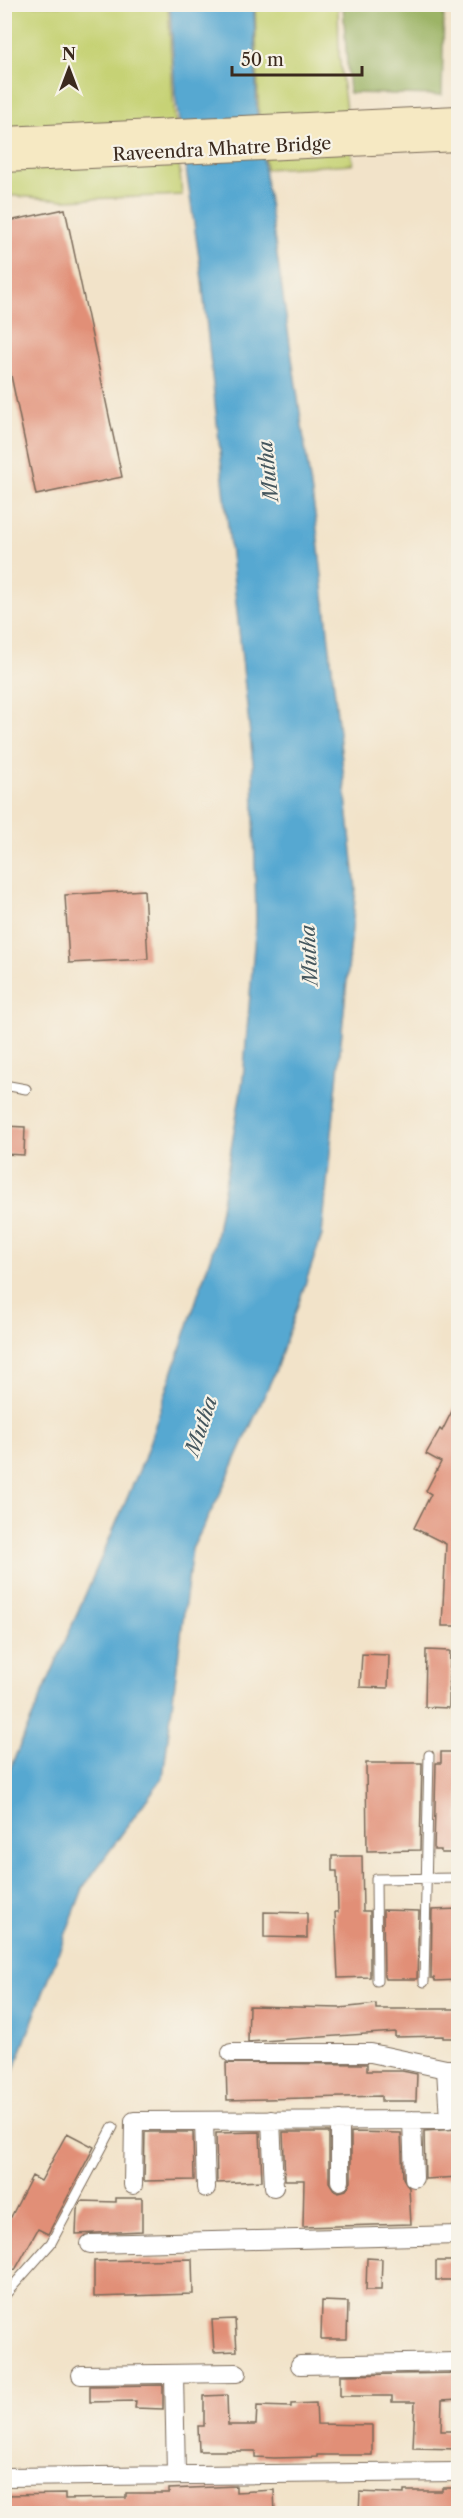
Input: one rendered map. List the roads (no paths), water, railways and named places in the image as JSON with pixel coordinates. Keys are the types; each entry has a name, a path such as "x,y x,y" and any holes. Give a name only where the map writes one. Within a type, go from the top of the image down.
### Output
{"main road":[{"name":"Raveendra Mhatre Bridge","path":"4,139 449,129"},
{"name":"Raveendra Mhatre Bridge","path":"4,160 449,129"}],"street":[{"path":"133,2185 134,2121 449,2120 452,2069 371,2053 231,2053"},
{"path":"271,2120 274,2187"},
{"path":"340,2120 340,2181"},
{"path":"412,2120 414,2178"},
{"path":"204,2121 206,2188"},
{"path":"90,2244 459,2235"},
{"path":"300,2365 459,2362"},
{"path":"81,2375 237,2373"},
{"path":"174,2374 176,2475"},
{"path":"4,2477 459,2472"}],"lane":[{"path":"4,1085 26,1089"},
{"path":"424,1982 429,1755"},
{"path":"377,1981 376,1879 459,1878"},
{"path":"4,2296 51,2243 113,2127"}],"water":[{"name":"Mutha","path":"170,5 254,5 257,120 316,521 356,889 322,1235 275,1372 220,1494 192,1549 163,1777 84,1886 5,2093 5,1780 144,1459 215,1243 243,1079 256,922 253,763 201,271 175,94"}]}
